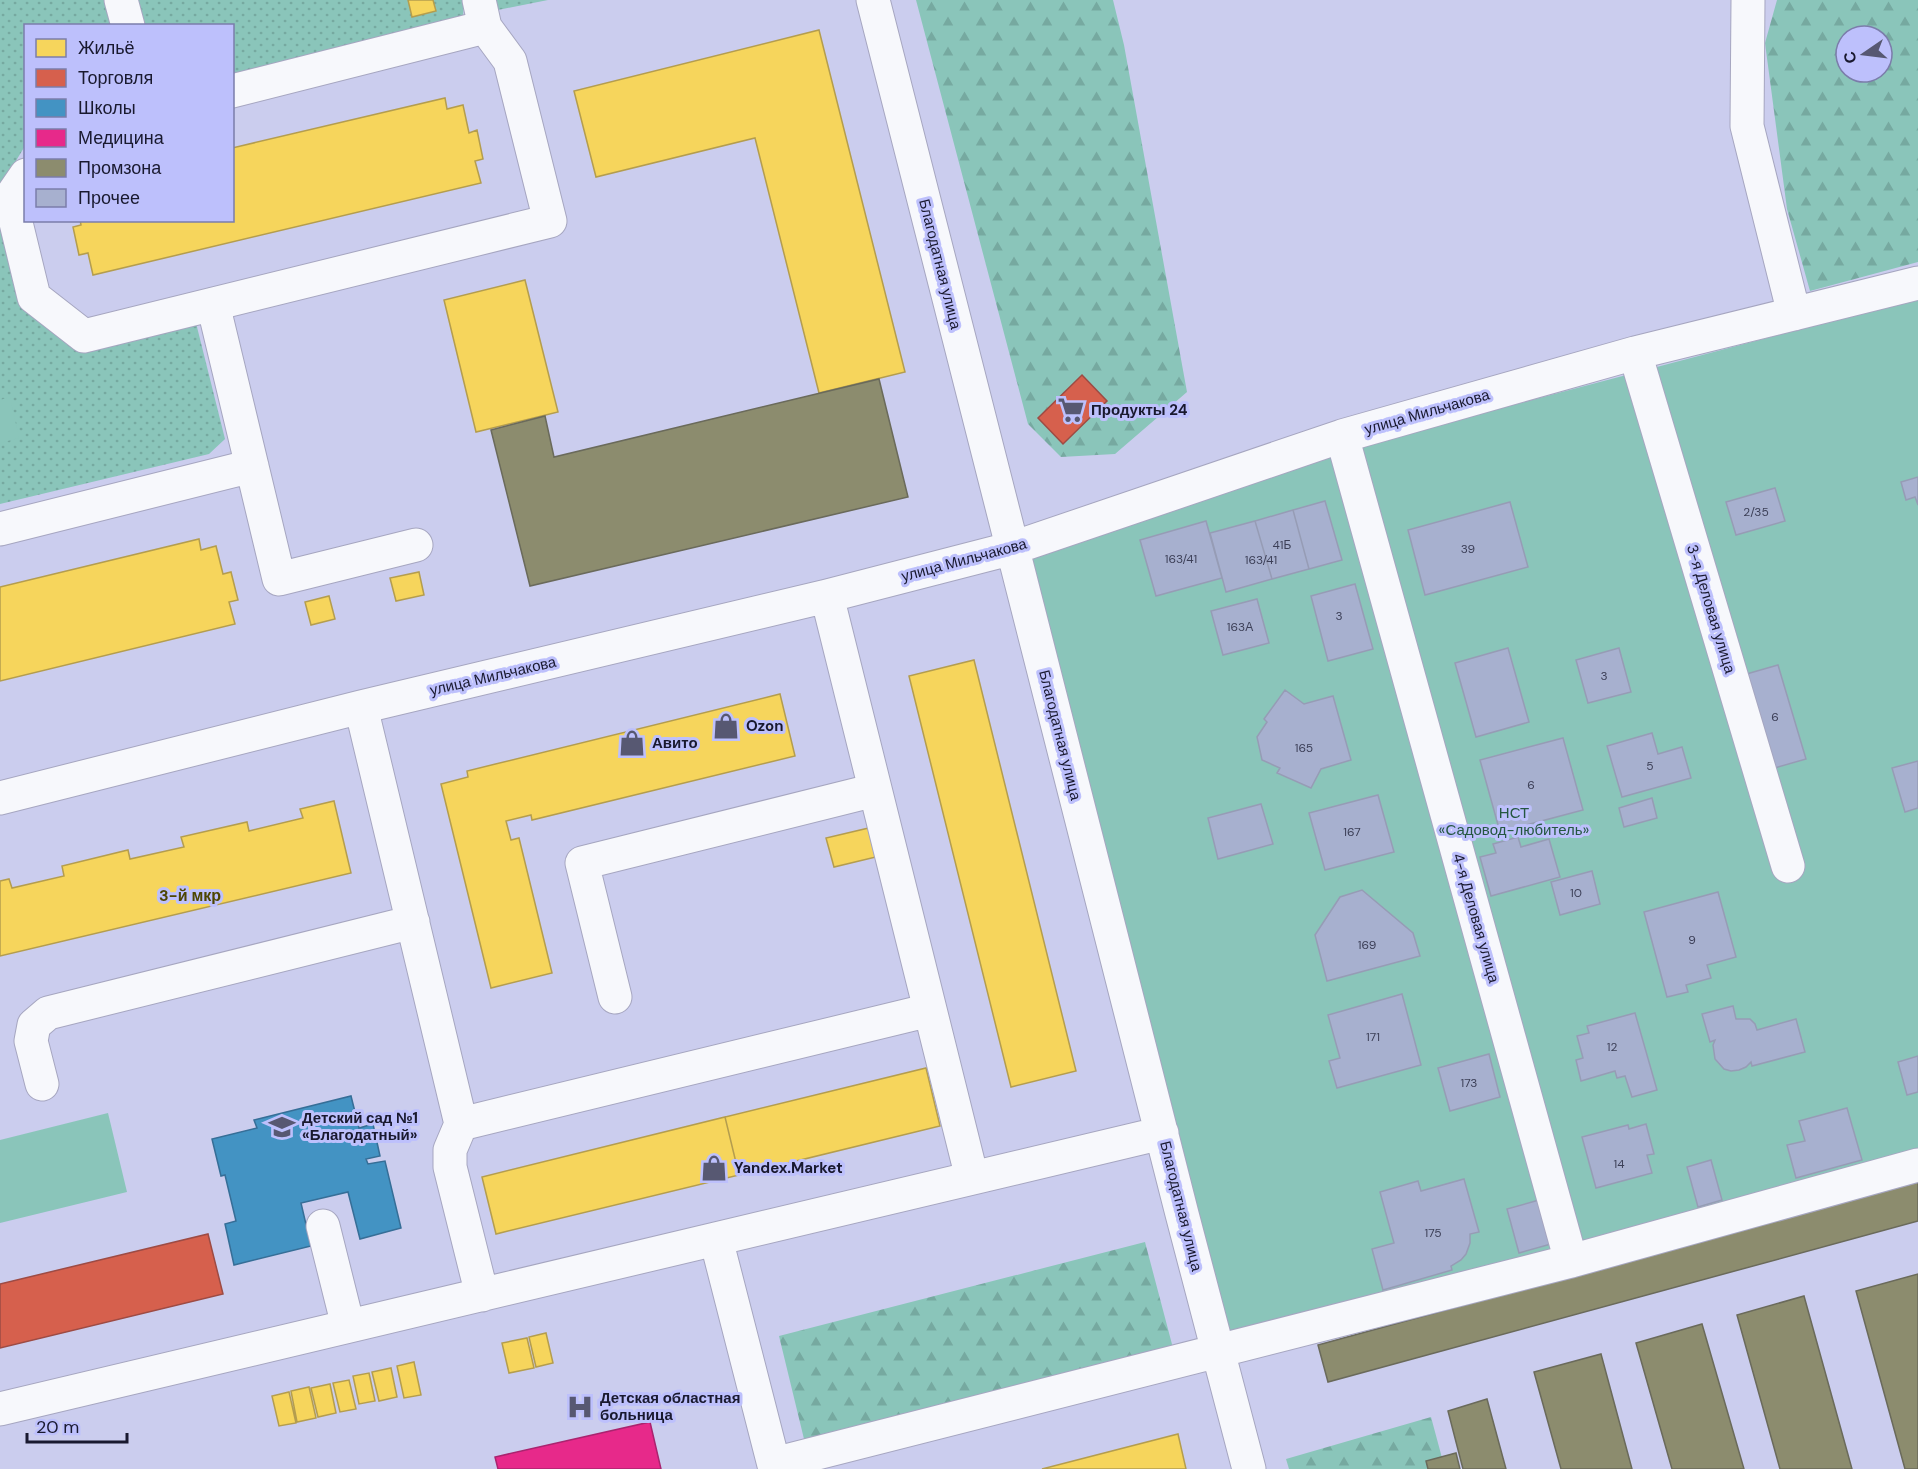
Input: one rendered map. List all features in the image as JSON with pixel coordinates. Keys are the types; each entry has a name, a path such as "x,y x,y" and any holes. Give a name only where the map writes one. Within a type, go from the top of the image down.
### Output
{"street":[{"path":"121,0 127,24"},
{"name":"Благодатная улица","path":"873,0 1249,1469"},
{"path":"1748,0 1747,126 1794,314"},
{"path":"24,178 10,198 34,297 84,336 550,221 510,61 482,14 234,90"},
{"name":"улица Мильчакова","path":"0,798 361,707 827,596 1013,549 1341,436 1635,353 1918,283"},
{"path":"213,304 279,579 416,545"},
{"name":"3-я Деловая улица","path":"1635,353 1788,866"},
{"name":"4-я Деловая улица","path":"1341,436 1571,1261"},
{"path":"0,529 252,466"},
{"path":"827,596 972,1178"},
{"path":"361,707 461,1124 450,1150 450,1167 482,1295"},
{"path":"615,997 582,863 875,790"},
{"path":"42,1084 31,1041 34,1025 48,1013 413,922"},
{"path":"461,1124 930,1010"},
{"path":"0,1409 1162,1133"},
{"path":"716,1239 775,1467 1571,1261 1918,1165"},
{"path":"323,1226 348,1326"}],"green space":[{"path":"0,0 114,0 120,24 24,24 24,148 0,187"},
{"path":"137,0 464,0 463,17 234,74 234,24 144,24"},
{"path":"490,0 548,0 493,11"},
{"path":"916,0 1113,0 1124,45 1187,392 1115,454 1061,457 1028,424"},
{"path":"1777,0 1918,0 1918,262 1810,291 1787,209 1765,43"},
{"path":"0,214 20,307 81,349 196,323 225,439 209,454 0,504"},
{"name":"НСТ «Садовод-любитель»","path":"1918,298 1918,1152 1230,1335 1032,559 1357,446"},
{"path":"10,397 19,438 0,443 0,400"},
{"path":"108,1113 127,1192 0,1223 0,1140"},
{"path":"1145,1242 1173,1348 804,1439 779,1336"},
{"path":"1431,1417 1445,1469 1289,1469 1286,1459"}],"building: Жильё":[{"path":"408,0 433,0 436,11 412,17"},
{"path":"819,30 905,372 819,393 755,138 596,177 574,91"},
{"path":"445,98 447,109 463,105 469,133 477,130 483,159 475,161 481,183 93,275 88,253 79,255 73,227 81,225 80,222 234,222 234,148"},
{"path":"525,280 558,412 476,432 444,300"},
{"path":"199,539 201,550 216,546 223,574 231,572 238,600 229,602 235,624 0,681 0,587"},
{"path":"419,572 424,595 396,601 390,578"},
{"path":"329,596 335,619 311,625 305,602"},
{"path":"974,660 1076,1071 1011,1087 909,676"},
{"path":"780,694 795,756 532,820 531,815 506,821 511,840 519,838 552,973 491,988 441,784 468,777 467,771"},
{"path":"334,801 351,873 0,956 0,881 9,879 12,888 64,876 62,866 128,850 130,859 184,847 181,837 247,822 249,831 303,818 300,809"},
{"path":"873,827 880,856 834,867 826,838"},
{"path":"926,1068 940,1126 739,1175 725,1117"},
{"path":"725,1117 739,1175 496,1234 482,1177"},
{"path":"546,1333 553,1363 536,1367 529,1337"},
{"path":"527,1338 534,1368 509,1373 502,1343"},
{"path":"414,1362 421,1395 404,1398 397,1366"},
{"path":"391,1368 397,1397 379,1401 372,1372"},
{"path":"369,1373 375,1401 359,1404 353,1376"},
{"path":"349,1380 356,1409 340,1412 333,1383"},
{"path":"330,1384 336,1413 318,1417 311,1388"},
{"path":"309,1387 316,1418 297,1422 291,1391"},
{"path":"289,1392 296,1423 279,1426 272,1396"},
{"path":"1178,1434 1186,1469 1042,1469"}],"building: Торговля":[{"path":"1082,375 1107,401 1063,444 1038,418"},
{"path":"208,1234 223,1294 0,1348 0,1284"}],"building: Школы":[{"path":"351,1096 359,1128 373,1124 380,1156 366,1159 368,1164 385,1161 401,1228 360,1239 348,1192 301,1203 311,1246 234,1265 225,1224 236,1221 225,1175 221,1176 212,1139 257,1128 254,1120"}],"building: Медицина":[{"path":"650,1422 661,1469 498,1469 495,1457"}],"building: Промзона":[{"path":"879,379 908,497 530,586 491,430 545,416 554,457"},
{"path":"1918,1181 1918,1221 1328,1382 1318,1345"},
{"path":"1918,1274 1918,1469 1905,1469 1856,1291"},
{"path":"1804,1296 1852,1469 1780,1469 1737,1315"},
{"path":"1702,1324 1744,1469 1672,1469 1636,1343"},
{"path":"1601,1354 1632,1469 1561,1469 1534,1372"},
{"path":"1487,1399 1506,1469 1463,1469 1448,1411"},
{"path":"1456,1453 1460,1469 1428,1469 1426,1461"}],"building: Прочее":[{"path":"1918,477 1918,505 1915,497 1906,500 1901,482"},
{"path":"1775,488 1785,521 1736,535 1726,502"},
{"path":"1325,501 1342,560 1309,569 1293,510"},
{"path":"1510,502 1528,567 1425,595 1408,530"},
{"path":"1293,510 1309,569 1272,579 1255,521"},
{"path":"1206,521 1222,578 1156,596 1140,540"},
{"path":"1255,521 1272,579 1226,592 1210,533"},
{"path":"1355,584 1373,649 1328,661 1311,596"},
{"path":"1257,599 1269,643 1223,655 1211,611"},
{"path":"1508,648 1529,722 1476,737 1455,663"},
{"path":"1619,648 1631,692 1588,703 1576,660"},
{"path":"1778,665 1806,759 1771,769 1743,675"},
{"path":"1285,690 1304,704 1333,696 1351,760 1321,769 1311,788 1277,773 1280,768 1262,760 1257,737 1267,722 1264,719"},
{"path":"1652,733 1658,754 1682,747 1691,778 1622,797 1607,746"},
{"path":"1563,738 1583,810 1500,832 1480,760"},
{"path":"1918,761 1918,808 1905,812 1892,768"},
{"path":"1378,795 1394,852 1325,870 1309,813"},
{"path":"1652,798 1657,818 1624,827 1619,808"},
{"path":"1261,804 1273,844 1218,859 1208,818"},
{"path":"1518,837 1521,847 1549,839 1560,877 1491,896 1480,857 1496,853 1493,844"},
{"path":"1592,871 1600,904 1560,915 1551,882"},
{"path":"1362,890 1413,933 1420,956 1327,981 1315,935 1340,897"},
{"path":"1718,892 1736,957 1707,965 1711,978 1686,985 1688,992 1667,997 1644,912"},
{"path":"1402,994 1421,1065 1337,1088 1329,1061 1340,1058 1328,1015"},
{"path":"1733,1006 1736,1019 1750,1019 1757,1030 1796,1019 1805,1052 1752,1066 1751,1062 1739,1070 1724,1069 1715,1059 1713,1045 1715,1040 1710,1042 1702,1014"},
{"path":"1635,1013 1657,1090 1632,1097 1625,1076 1617,1078 1615,1071 1581,1081 1576,1060 1583,1058 1577,1036 1589,1033 1587,1026"},
{"path":"1489,1054 1500,1097 1450,1111 1438,1068"},
{"path":"1918,1056 1918,1092 1907,1095 1898,1062"},
{"path":"1847,1108 1862,1160 1796,1178 1787,1145 1805,1141 1799,1121"},
{"path":"1646,1124 1654,1154 1647,1155 1652,1173 1596,1188 1582,1137 1628,1125 1629,1129"},
{"path":"1711,1160 1722,1200 1698,1207 1687,1167"},
{"path":"1464,1179 1479,1232 1470,1234 1466,1254 1451,1266 1452,1270 1383,1290 1372,1249 1394,1243 1380,1192 1418,1181 1421,1191"},
{"path":"1539,1200 1551,1244 1519,1253 1507,1209"}],"place":[{"name":"Продукты 24","path":"1071,410"},
{"name":"Ozon","path":"726,726"},
{"name":"Авито","path":"632,743"},
{"name":"Детский сад №1 «Благодатный»","path":"282,1127"},
{"name":"Yandex.Market","path":"714,1168"},
{"name":"Детская областная больница","path":"580,1407"}],"district":[{"name":"3-й мкр","path":"190,895"}]}
